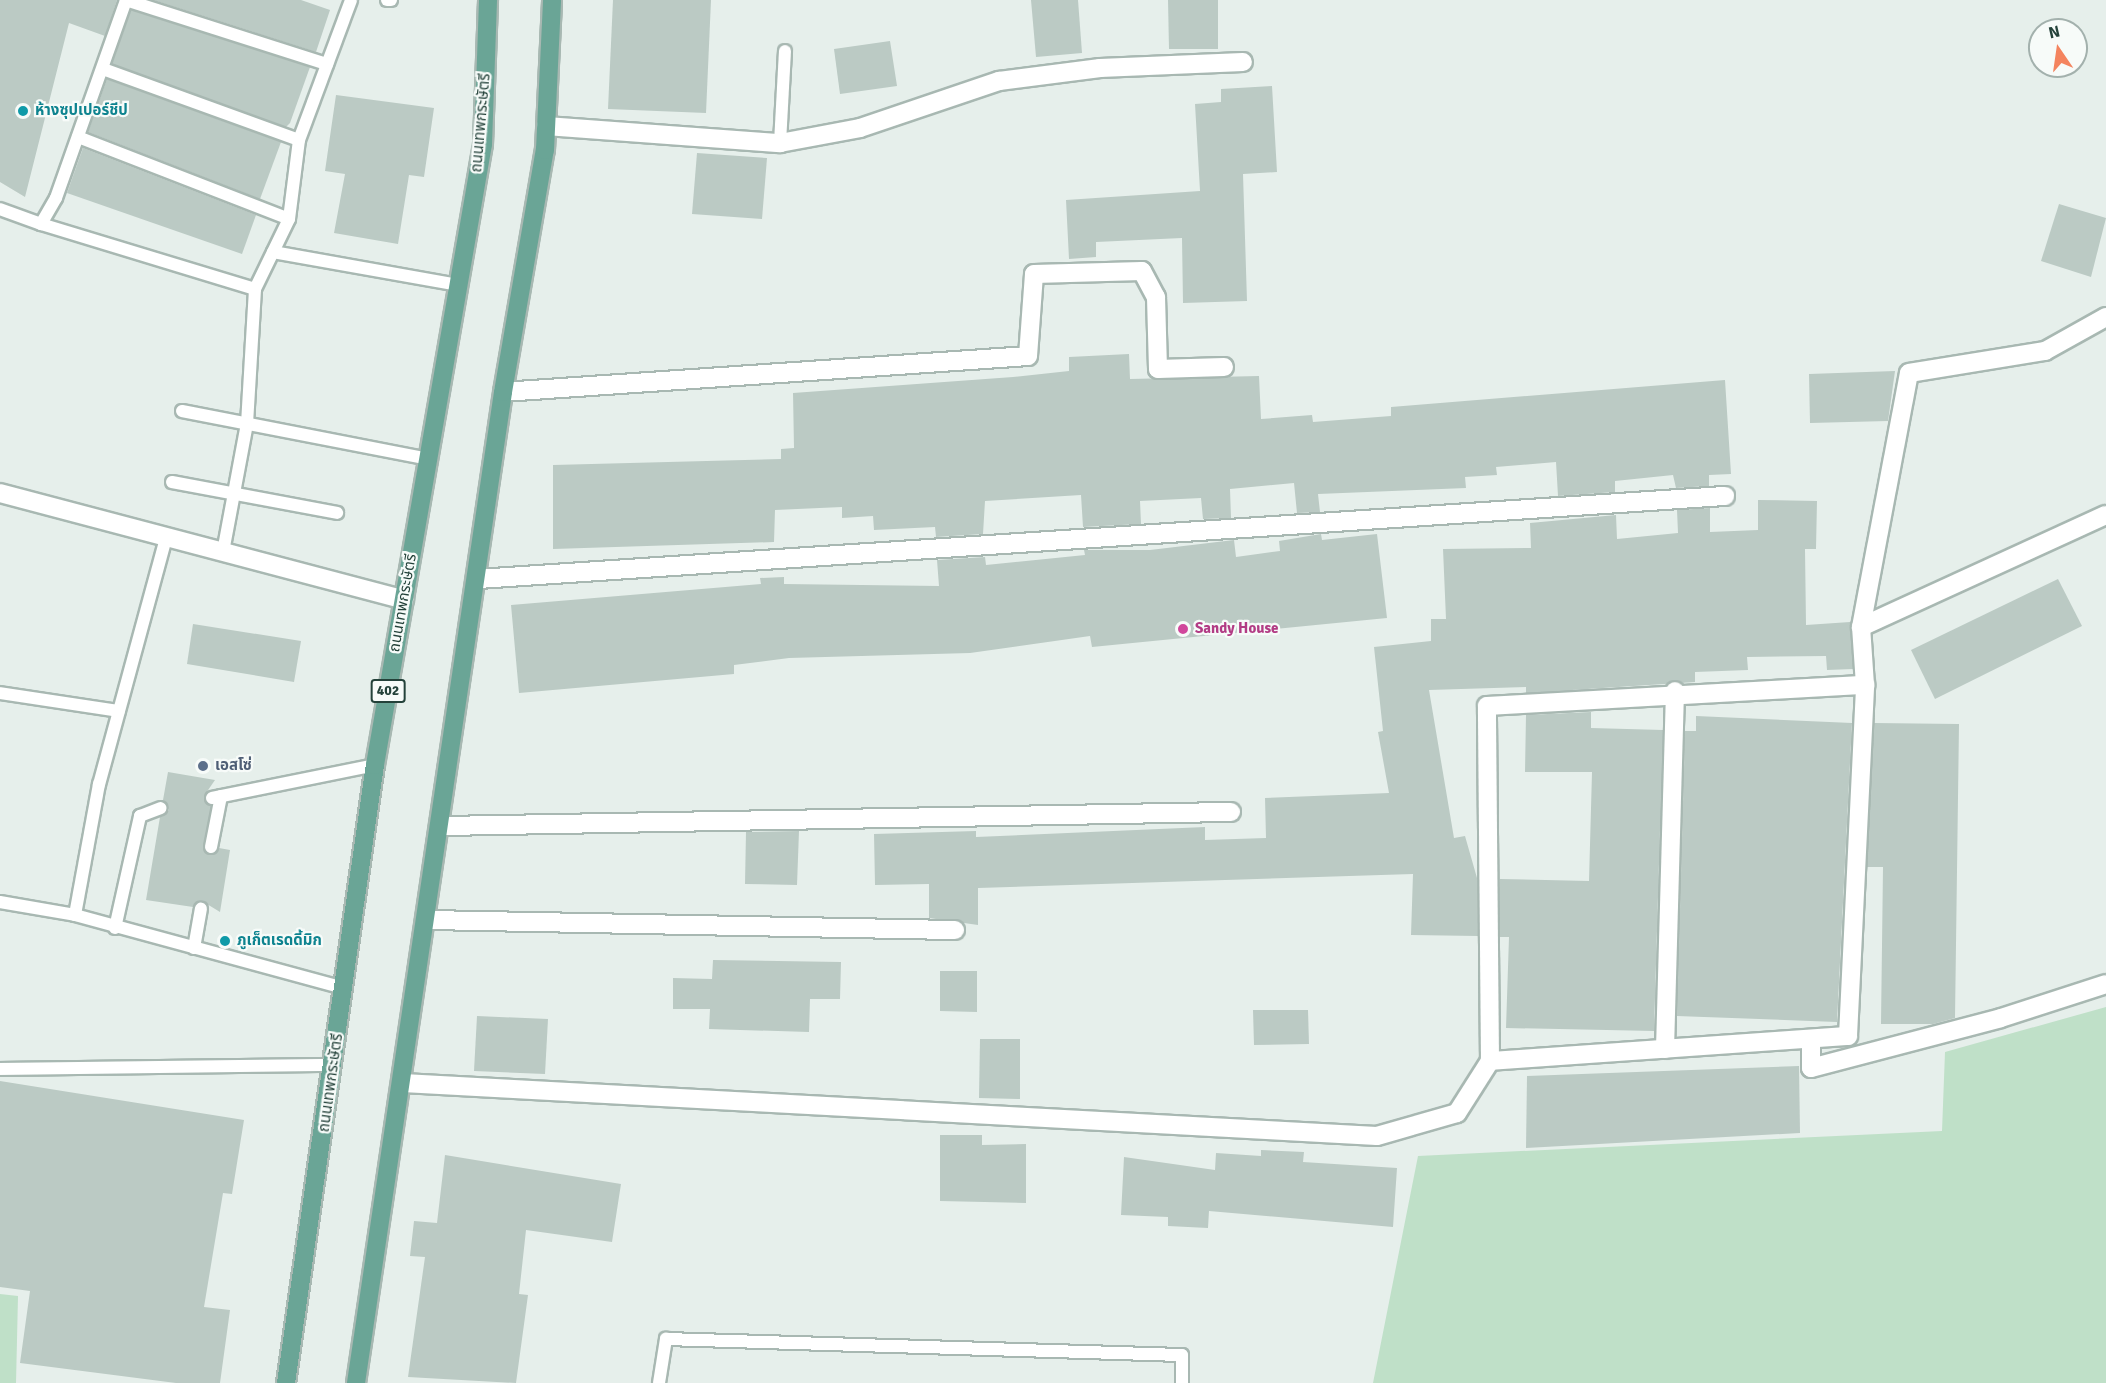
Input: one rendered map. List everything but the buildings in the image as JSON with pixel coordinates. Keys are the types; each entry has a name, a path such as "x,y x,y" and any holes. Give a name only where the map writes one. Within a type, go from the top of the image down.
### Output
{"main road":[{"name":"ถนนเทพกระษัตรี","path":"286,1383 334,1065 375,765 483,144 488,0"},
{"path":"356,1383 442,826 503,392 546,126 552,0"}],"street":[{"path":"546,126 780,143 860,128 999,81 1100,68 1243,62"},
{"path":"503,392 1028,357 1034,274 1142,271 1156,297 1158,369 1224,367"},
{"path":"1490,1061 1848,1036 1865,685 1861,627 1909,373 2045,351 2106,317"},
{"path":"0,493 404,600"},
{"path":"478,579 1725,496"},
{"path":"1861,627 2106,515"},
{"path":"403,1083 1377,1136 1457,1113 1490,1061 1487,706 1675,692 1865,685"},
{"path":"1665,1049 1675,692"},
{"path":"442,826 1232,813"},
{"path":"428,920 954,930"},
{"path":"1811,1039 1811,1068 2001,1018 2106,984"}],"lane":[{"path":"41,224 78,137 127,0 327,64"},
{"path":"223,552 247,424 255,289 288,219 300,140 351,0"},
{"path":"780,143 785,51"},
{"path":"103,69 300,140"},
{"path":"78,137 288,219"},
{"path":"0,209 41,224 255,289"},
{"path":"273,252 459,285"},
{"path":"182,411 428,459"},
{"path":"172,482 337,513"},
{"path":"75,915 99,784 166,538"},
{"path":"0,693 119,711"},
{"path":"212,847 216,797 375,765"},
{"path":"115,928 140,816 161,808"},
{"path":"0,902 75,915 115,928 344,988"},
{"path":"194,948 201,909"},
{"path":"0,1070 334,1065"},
{"path":"658,1383 666,1339 1182,1355 1182,1383"}],"green space":[{"path":"2106,1007 2106,1383 1373,1383 1418,1156 1942,1131 1945,1052"},
{"path":"0,1294 18,1296 16,1383 0,1383"}],"place":[{"name":"ห้างซุปเปอร์ชีป","path":"23,111"},
{"name":"Sandy House","path":"1183,629"},
{"name":"เอสโซ่","path":"203,766"},
{"name":"ภูเก็ตเรดดี้มิก","path":"225,941"}]}
